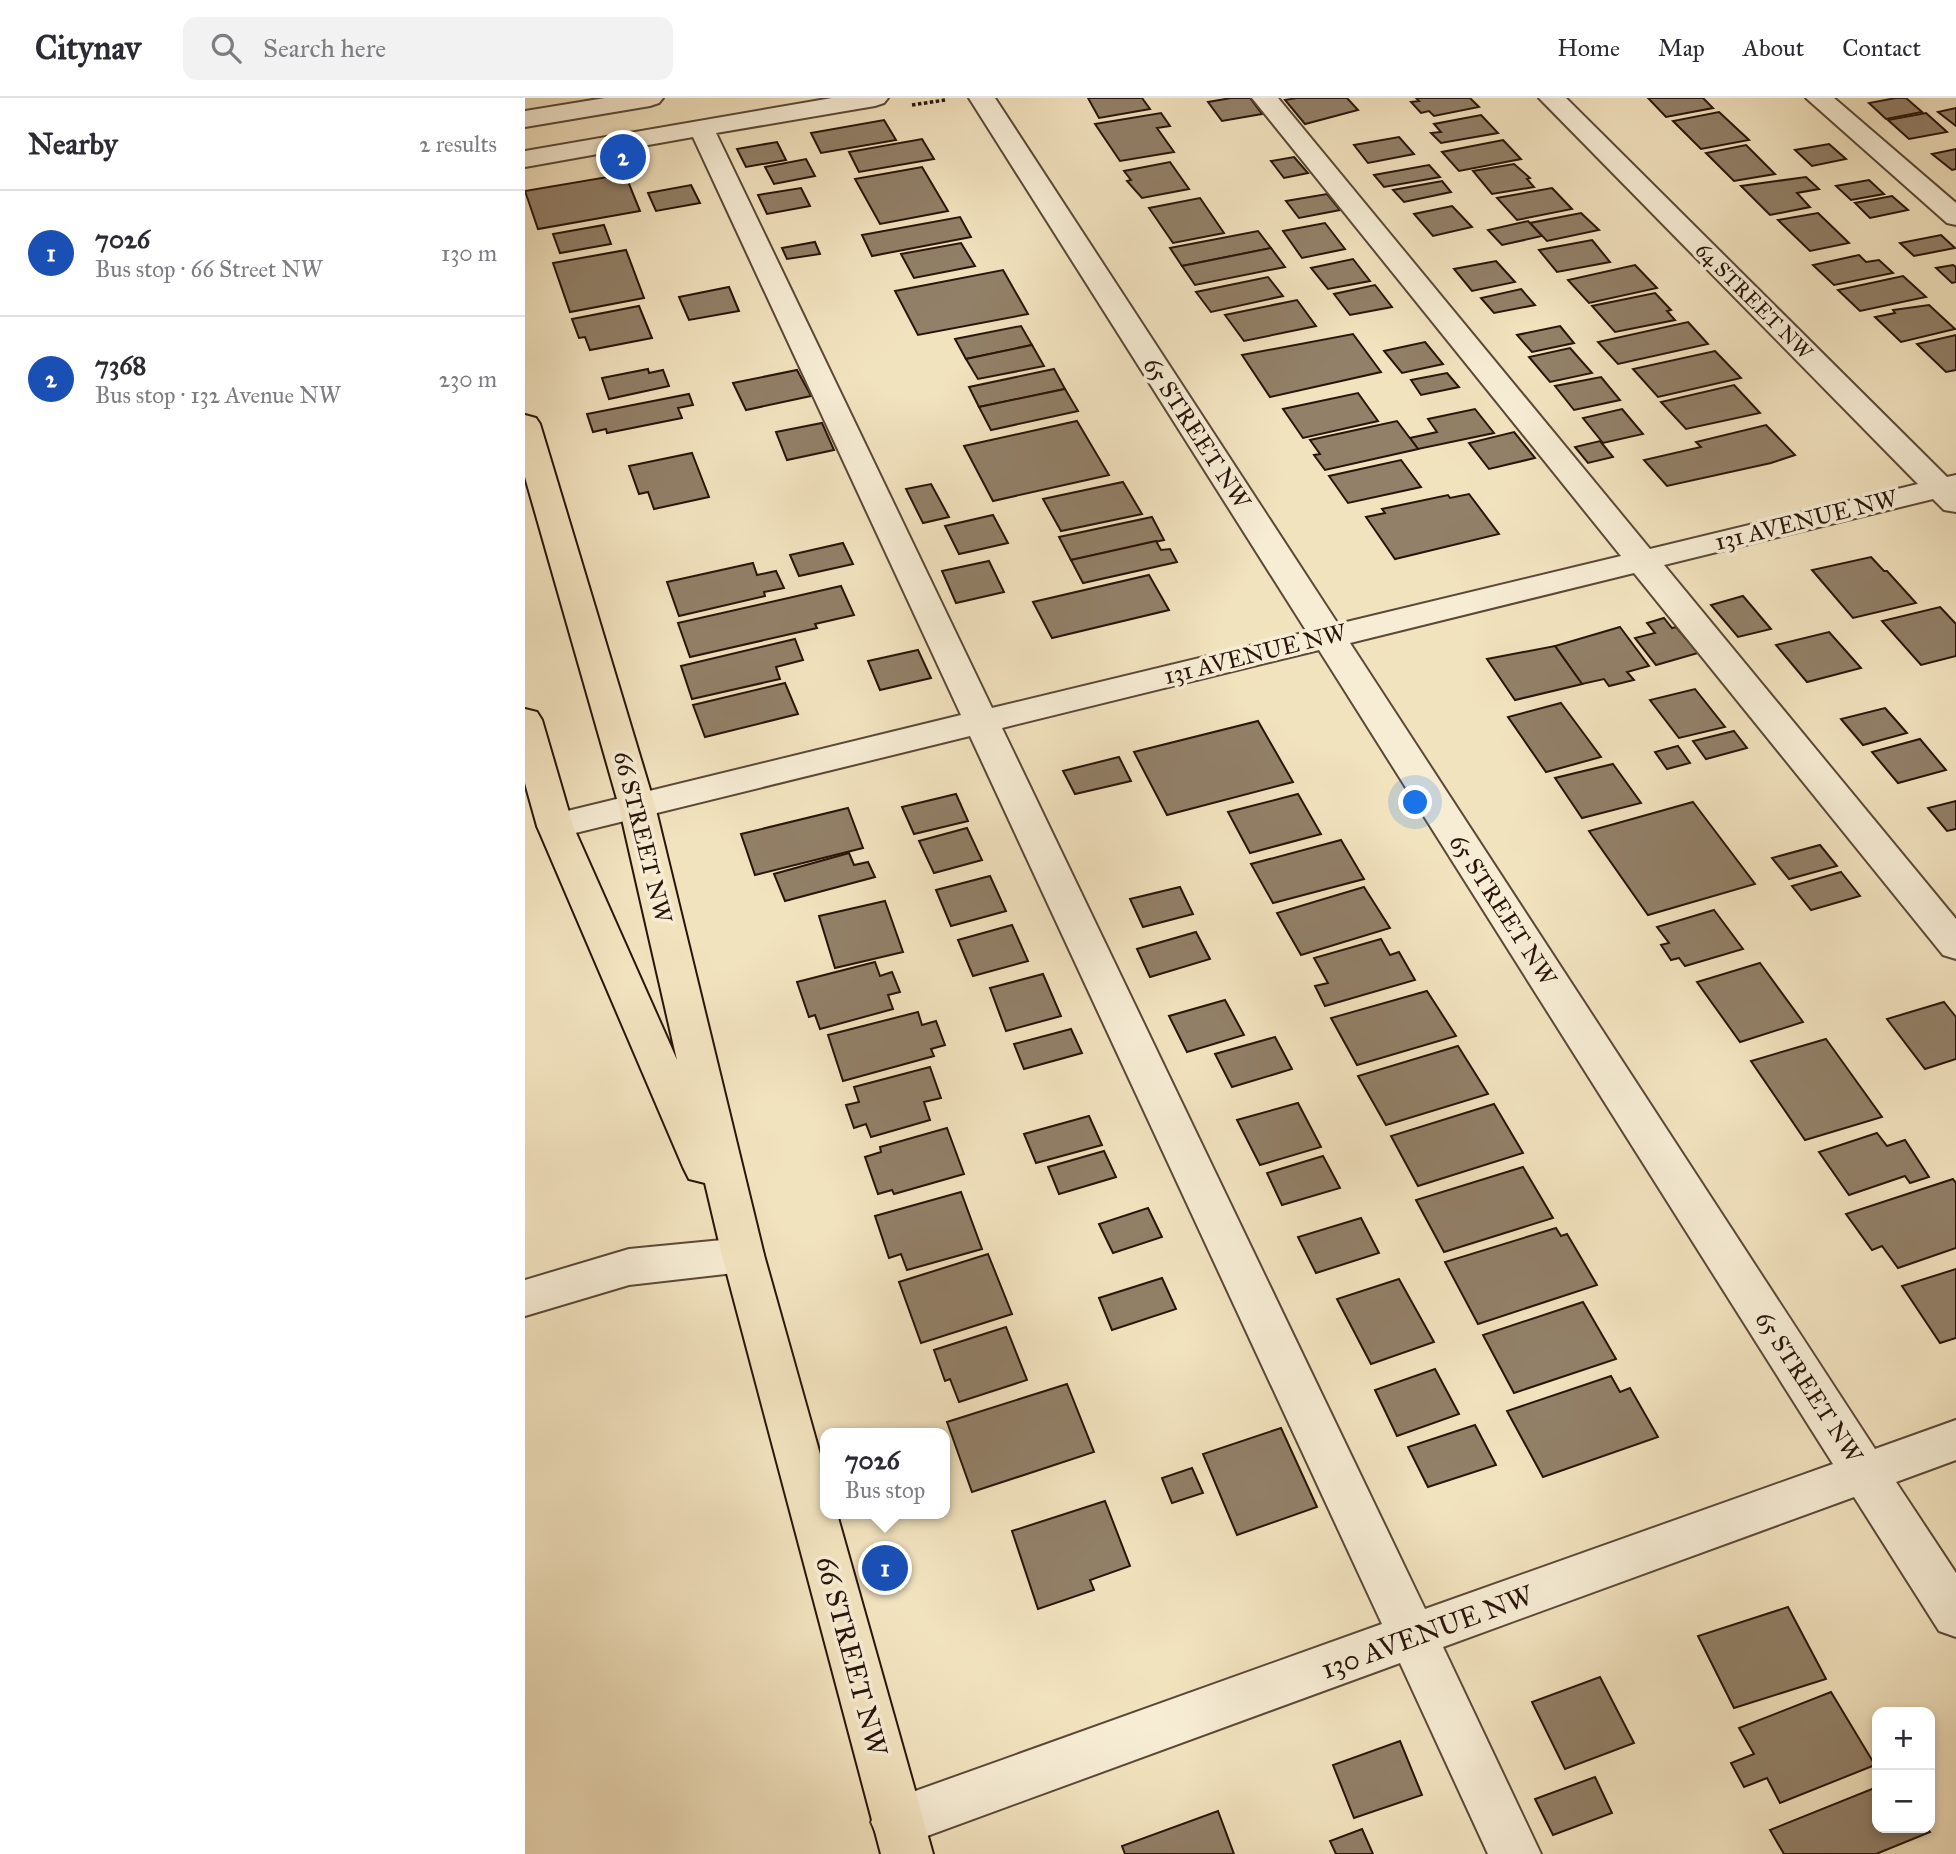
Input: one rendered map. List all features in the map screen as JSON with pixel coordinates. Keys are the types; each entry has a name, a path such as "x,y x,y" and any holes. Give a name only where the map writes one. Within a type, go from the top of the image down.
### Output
{"main road":[{"name":"66 STREET NW","path":"525,424 535,490 637,806 743,1255 902,1838"},
{"name":"66 STREET NW","path":"527,737 555,826 743,1255"}],"street":[{"path":"584,149 555,109 650,98"},
{"path":"525,159 874,98"},
{"name":"65 STREET NW","path":"982,98 1956,1615"},
{"path":"1265,98 1640,561 1956,944"},
{"name":"64 STREET NW","path":"1552,98 1950,492"},
{"path":"1819,98 1956,217"},
{"path":"701,128 983,721 1515,1854"},
{"name":"131 AVENUE NW","path":"555,826 1640,561 1950,492"},
{"path":"525,1298 629,1267 743,1255"},
{"name":"130 AVENUE NW","path":"902,1838 1412,1637 1956,1440"}],"building":[{"path":"1088,98 1142,98 1150,109 1099,118"},
{"path":"1250,98 1262,114 1222,121 1208,102"},
{"path":"1347,98 1358,110 1305,124 1285,100"},
{"path":"1416,98 1470,98 1479,107 1434,116 1429,111 1421,113 1411,102 1419,101"},
{"path":"1648,98 1703,98 1713,108 1666,117"},
{"path":"1906,98 1922,112 1886,119 1869,103"},
{"path":"1956,108 1956,126 1938,112"},
{"path":"1719,112 1749,140 1701,149 1673,121"},
{"path":"1161,113 1170,126 1157,128 1174,152 1120,161 1095,124"},
{"path":"1926,113 1947,132 1909,139 1888,120"},
{"path":"1481,115 1498,133 1441,143 1431,133 1441,132 1434,124"},
{"path":"884,120 896,140 821,153 811,133"},
{"path":"1399,137 1414,154 1368,163 1354,145"},
{"path":"922,139 934,159 859,172 849,152"},
{"path":"1503,140 1521,159 1459,171 1442,152"},
{"path":"777,142 786,160 746,167 737,149"},
{"path":"1829,144 1846,159 1812,166 1795,150"},
{"path":"1746,145 1775,174 1734,181 1706,153"},
{"path":"1956,149 1956,169 1952,170 1932,154"},
{"path":"1294,157 1308,173 1284,178 1271,161"},
{"path":"806,159 815,176 774,184 765,167"},
{"path":"1170,162 1189,189 1142,198 1127,181 1131,180 1124,171"},
{"path":"1514,164 1530,178 1527,179 1534,187 1492,194 1473,171"},
{"path":"1429,165 1440,177 1384,187 1374,175"},
{"path":"922,167 948,211 880,224 855,179"},
{"path":"625,174 640,211 538,229 525,191"},
{"path":"1806,177 1819,189 1797,193 1810,207 1770,215 1741,186"},
{"path":"1869,180 1884,194 1851,200 1836,186"},
{"path":"1442,181 1451,192 1404,202 1393,190"},
{"path":"691,185 700,203 656,211 648,193"},
{"path":"801,188 810,206 767,214 758,195"},
{"path":"1552,188 1572,209 1517,220 1497,198"},
{"path":"1327,194 1340,210 1299,218 1286,201"},
{"path":"1892,196 1908,210 1870,218 1855,203"},
{"path":"1200,198 1224,233 1173,243 1149,208"},
{"path":"1452,206 1472,227 1433,236 1414,214"},
{"path":"1581,213 1599,230 1547,241 1530,223"},
{"path":"1818,213 1849,243 1810,251 1778,220"},
{"path":"960,217 971,237 872,256 862,235"},
{"path":"1528,221 1542,236 1502,245 1488,230"},
{"path":"1325,223 1345,249 1302,258 1283,231"},
{"path":"604,225 611,244 560,253 553,234"},
{"path":"1258,231 1271,248 1182,266 1170,248"},
{"path":"1941,235 1955,248 1914,256 1900,243"},
{"path":"1592,240 1610,262 1557,272 1539,250"},
{"path":"815,242 820,254 787,259 782,248"},
{"path":"961,243 975,266 914,278 901,254"},
{"path":"1271,248 1285,267 1195,285 1182,266"},
{"path":"626,250 644,298 570,312 553,263"},
{"path":"1859,255 1866,262 1879,260 1893,273 1834,285 1813,265"},
{"path":"1353,259 1370,281 1328,289 1311,268"},
{"path":"1496,261 1515,282 1472,291 1454,269"},
{"path":"1635,265 1657,288 1589,303 1568,280"},
{"path":"1953,265 1956,267 1956,282 1952,283 1936,268"},
{"path":"1003,270 1028,314 918,335 895,291"},
{"path":"1903,276 1926,297 1860,311 1838,290"},
{"path":"1268,277 1283,296 1211,312 1196,292"},
{"path":"1375,285 1392,307 1350,315 1334,294"},
{"path":"729,287 739,311 689,320 679,297"},
{"path":"1521,289 1535,305 1494,313 1481,298"},
{"path":"1655,293 1671,310 1667,311 1675,320 1615,332 1592,306"},
{"path":"1297,300 1316,326 1244,341 1225,315"},
{"path":"1929,305 1955,329 1901,342 1875,317 1895,313 1893,310"},
{"path":"639,306 652,338 590,350 585,337 579,338 572,319"},
{"path":"1688,322 1708,344 1618,364 1598,342"},
{"path":"1021,326 1032,345 966,359 955,339"},
{"path":"1560,326 1574,343 1532,352 1517,335"},
{"path":"1353,334 1381,372 1270,397 1242,355"},
{"path":"1956,335 1956,370 1946,372 1917,344"},
{"path":"1425,342 1443,364 1402,373 1384,351"},
{"path":"1032,345 1044,366 978,379 966,359"},
{"path":"1570,348 1592,373 1550,382 1529,357"},
{"path":"1715,351 1741,378 1658,397 1633,369"},
{"path":"648,369 649,373 663,370 669,386 609,399 602,378"},
{"path":"1054,369 1065,389 979,407 969,387"},
{"path":"797,370 811,396 746,410 733,383"},
{"path":"1447,373 1459,387 1421,395 1411,380"},
{"path":"1601,377 1620,400 1574,410 1555,386"},
{"path":"1734,385 1760,413 1686,429 1661,402"},
{"path":"1065,389 1078,411 991,430 979,407"},
{"path":"1358,393 1378,421 1303,438 1283,409"},
{"path":"689,394 693,405 678,408 682,418 607,433 606,429 593,432 587,414"},
{"path":"1475,409 1494,433 1418,449 1410,438 1437,432 1428,419"},
{"path":"1622,409 1643,434 1603,443 1583,418"},
{"path":"1077,421 1109,475 993,501 964,446"},
{"path":"1397,421 1418,449 1325,470 1314,455 1320,454 1310,440"},
{"path":"822,423 834,450 787,460 776,432"},
{"path":"1766,425 1795,455 1771,463 1667,486 1644,460 1701,447 1696,442"},
{"path":"1514,432 1535,458 1489,469 1469,443"},
{"path":"1600,441 1613,457 1588,463 1575,447"},
{"path":"692,453 709,497 654,509 648,492 639,494 629,466"},
{"path":"1401,460 1421,487 1348,503 1329,476"},
{"path":"1123,482 1142,514 1061,531 1043,499"},
{"path":"931,484 949,517 923,523 906,489"},
{"path":"1469,494 1499,534 1395,559 1366,517 1385,513 1382,509 1448,495 1450,498"},
{"path":"993,515 1008,543 959,554 945,526"},
{"path":"1152,517 1164,540 1071,560 1059,537"},
{"path":"1156,541 1161,550 1170,549 1177,562 1083,583 1071,560"},
{"path":"843,543 853,564 799,576 790,555"},
{"path":"1871,557 1916,603 1853,618 1812,570"},
{"path":"989,561 1004,592 956,603 942,571"},
{"path":"753,563 757,575 776,571 784,588 764,592 765,596 679,616 667,582"},
{"path":"1149,575 1169,610 1052,638 1033,602"},
{"path":"841,586 854,615 815,624 817,628 690,657 678,623"},
{"path":"1743,596 1771,629 1738,637 1711,605"},
{"path":"1940,607 1956,624 1956,656 1921,665 1882,621"},
{"path":"1664,618 1672,628 1676,627 1698,653 1656,665 1635,638 1655,633 1647,623"},
{"path":"1620,627 1649,666 1627,672 1634,680 1609,686 1604,679 1582,684 1555,646"},
{"path":"1829,632 1861,668 1807,682 1776,645"},
{"path":"795,639 803,660 776,667 780,679 692,699 681,666"},
{"path":"1555,646 1582,684 1515,700 1487,659"},
{"path":"918,650 931,678 880,690 868,661"},
{"path":"785,683 798,714 705,737 693,705"},
{"path":"1695,689 1725,727 1679,738 1650,700"},
{"path":"1561,703 1601,757 1546,772 1508,717"},
{"path":"1885,708 1907,733 1863,745 1841,719"},
{"path":"1258,721 1293,782 1167,815 1134,752"},
{"path":"1734,731 1747,748 1706,759 1693,741"},
{"path":"1920,739 1946,770 1898,783 1872,752"},
{"path":"1678,746 1690,763 1667,769 1655,752"},
{"path":"1119,757 1131,781 1075,794 1063,771"},
{"path":"1613,764 1641,803 1582,818 1555,778"},
{"path":"956,794 968,821 914,834 902,807"},
{"path":"1298,794 1321,834 1250,853 1228,812"},
{"path":"1956,801 1956,829 1947,831 1928,808"},
{"path":"1693,802 1755,884 1648,915 1589,831"},
{"path":"848,808 863,848 755,875 741,834"},
{"path":"967,828 982,860 934,873 919,841"},
{"path":"1341,840 1364,879 1273,903 1251,864"},
{"path":"1820,845 1837,866 1789,879 1772,858"},
{"path":"849,853 854,865 868,862 875,877 785,901 774,874"},
{"path":"1841,872 1860,896 1811,910 1792,886"},
{"path":"990,876 1006,911 951,926 936,890"},
{"path":"1180,887 1193,914 1143,927 1130,899"},
{"path":"1364,887 1390,928 1301,955 1277,913"},
{"path":"885,901 903,952 835,968 819,916"},
{"path":"1714,910 1743,949 1685,966 1679,958 1671,960 1661,945 1669,943 1657,927"},
{"path":"1012,925 1028,961 973,976 958,940"},
{"path":"1196,932 1210,959 1150,977 1137,949"},
{"path":"1381,939 1390,955 1399,952 1415,980 1325,1006 1315,986 1328,983 1314,958"},
{"path":"875,962 880,976 892,972 900,992 888,995 893,1009 820,1029 815,1015 809,1017 797,982"},
{"path":"1760,963 1803,1022 1740,1042 1697,982"},
{"path":"1043,974 1061,1016 1006,1031 990,988"},
{"path":"1427,991 1456,1036 1357,1065 1331,1018"},
{"path":"1225,1000 1244,1035 1187,1052 1169,1016"},
{"path":"1944,1002 1956,1017 1956,1059 1925,1069 1887,1019"},
{"path":"918,1012 922,1025 936,1021 945,1045 931,1049 934,1056 843,1081 828,1035"},
{"path":"1071,1029 1082,1053 1024,1069 1014,1044"},
{"path":"1275,1037 1292,1069 1232,1087 1215,1054"},
{"path":"1826,1039 1882,1117 1805,1140 1751,1061"},
{"path":"1458,1046 1488,1094 1386,1125 1358,1076"},
{"path":"930,1067 941,1098 924,1102 930,1120 871,1137 866,1124 854,1128 846,1105 859,1102 854,1087"},
{"path":"1298,1103 1321,1147 1260,1165 1237,1120"},
{"path":"1494,1104 1523,1153 1418,1186 1391,1136"},
{"path":"1089,1116 1102,1145 1036,1163 1024,1134"},
{"path":"947,1128 964,1174 894,1194 892,1190 878,1194 865,1157 881,1152 880,1147"},
{"path":"1877,1133 1887,1146 1905,1140 1929,1177 1910,1183 1905,1176 1849,1195 1819,1152"},
{"path":"1104,1151 1116,1177 1059,1194 1048,1167"},
{"path":"1323,1156 1340,1188 1282,1205 1267,1173"},
{"path":"1523,1167 1553,1218 1444,1252 1416,1200"},
{"path":"1953,1179 1956,1183 1956,1248 1898,1268 1882,1246 1872,1250 1846,1214"},
{"path":"961,1192 982,1249 907,1270 901,1254 889,1258 875,1216"},
{"path":"1148,1208 1162,1237 1113,1253 1099,1224"},
{"path":"1361,1218 1379,1253 1316,1273 1298,1237"},
{"path":"1556,1228 1561,1236 1567,1234 1597,1285 1478,1324 1445,1262"},
{"path":"988,1254 1012,1314 921,1343 899,1282"},
{"path":"1956,1269 1956,1338 1940,1343 1902,1286"},
{"path":"1162,1278 1176,1309 1112,1330 1099,1298"},
{"path":"1399,1279 1434,1342 1371,1364 1337,1299"},
{"path":"1583,1302 1616,1359 1514,1393 1483,1335"},
{"path":"1006,1327 1027,1380 959,1402 950,1379 945,1381 934,1350"},
{"path":"1435,1369 1459,1414 1397,1436 1375,1390"},
{"path":"1611,1376 1620,1392 1630,1388 1658,1437 1543,1477 1507,1411"},
{"path":"1067,1384 1094,1452 972,1492 947,1422"},
{"path":"1475,1425 1496,1465 1428,1487 1408,1447"},
{"path":"1281,1428 1317,1507 1237,1535 1203,1454"},
{"path":"1192,1468 1203,1493 1172,1503 1162,1478"},
{"path":"1105,1501 1130,1566 1090,1580 1094,1590 1038,1609 1012,1531"},
{"path":"1788,1607 1826,1679 1734,1708 1698,1636"},
{"path":"1600,1677 1634,1743 1565,1769 1532,1702"},
{"path":"1831,1692 1872,1760 1872,1766 1780,1803 1767,1778 1744,1787 1731,1763 1754,1754 1739,1728"},
{"path":"1400,1741 1422,1795 1354,1818 1333,1765"},
{"path":"1595,1777 1612,1813 1553,1835 1535,1799"},
{"path":"1872,1789 1872,1833 1928,1833 1876,1854 1784,1854 1770,1830"},
{"path":"1218,1811 1234,1854 1125,1854 1122,1846"},
{"path":"1362,1829 1373,1854 1336,1854 1330,1841"}],"place":[{"name":"7368","path":"623,157"},
{"name":"7026","path":"885,1568"}]}
